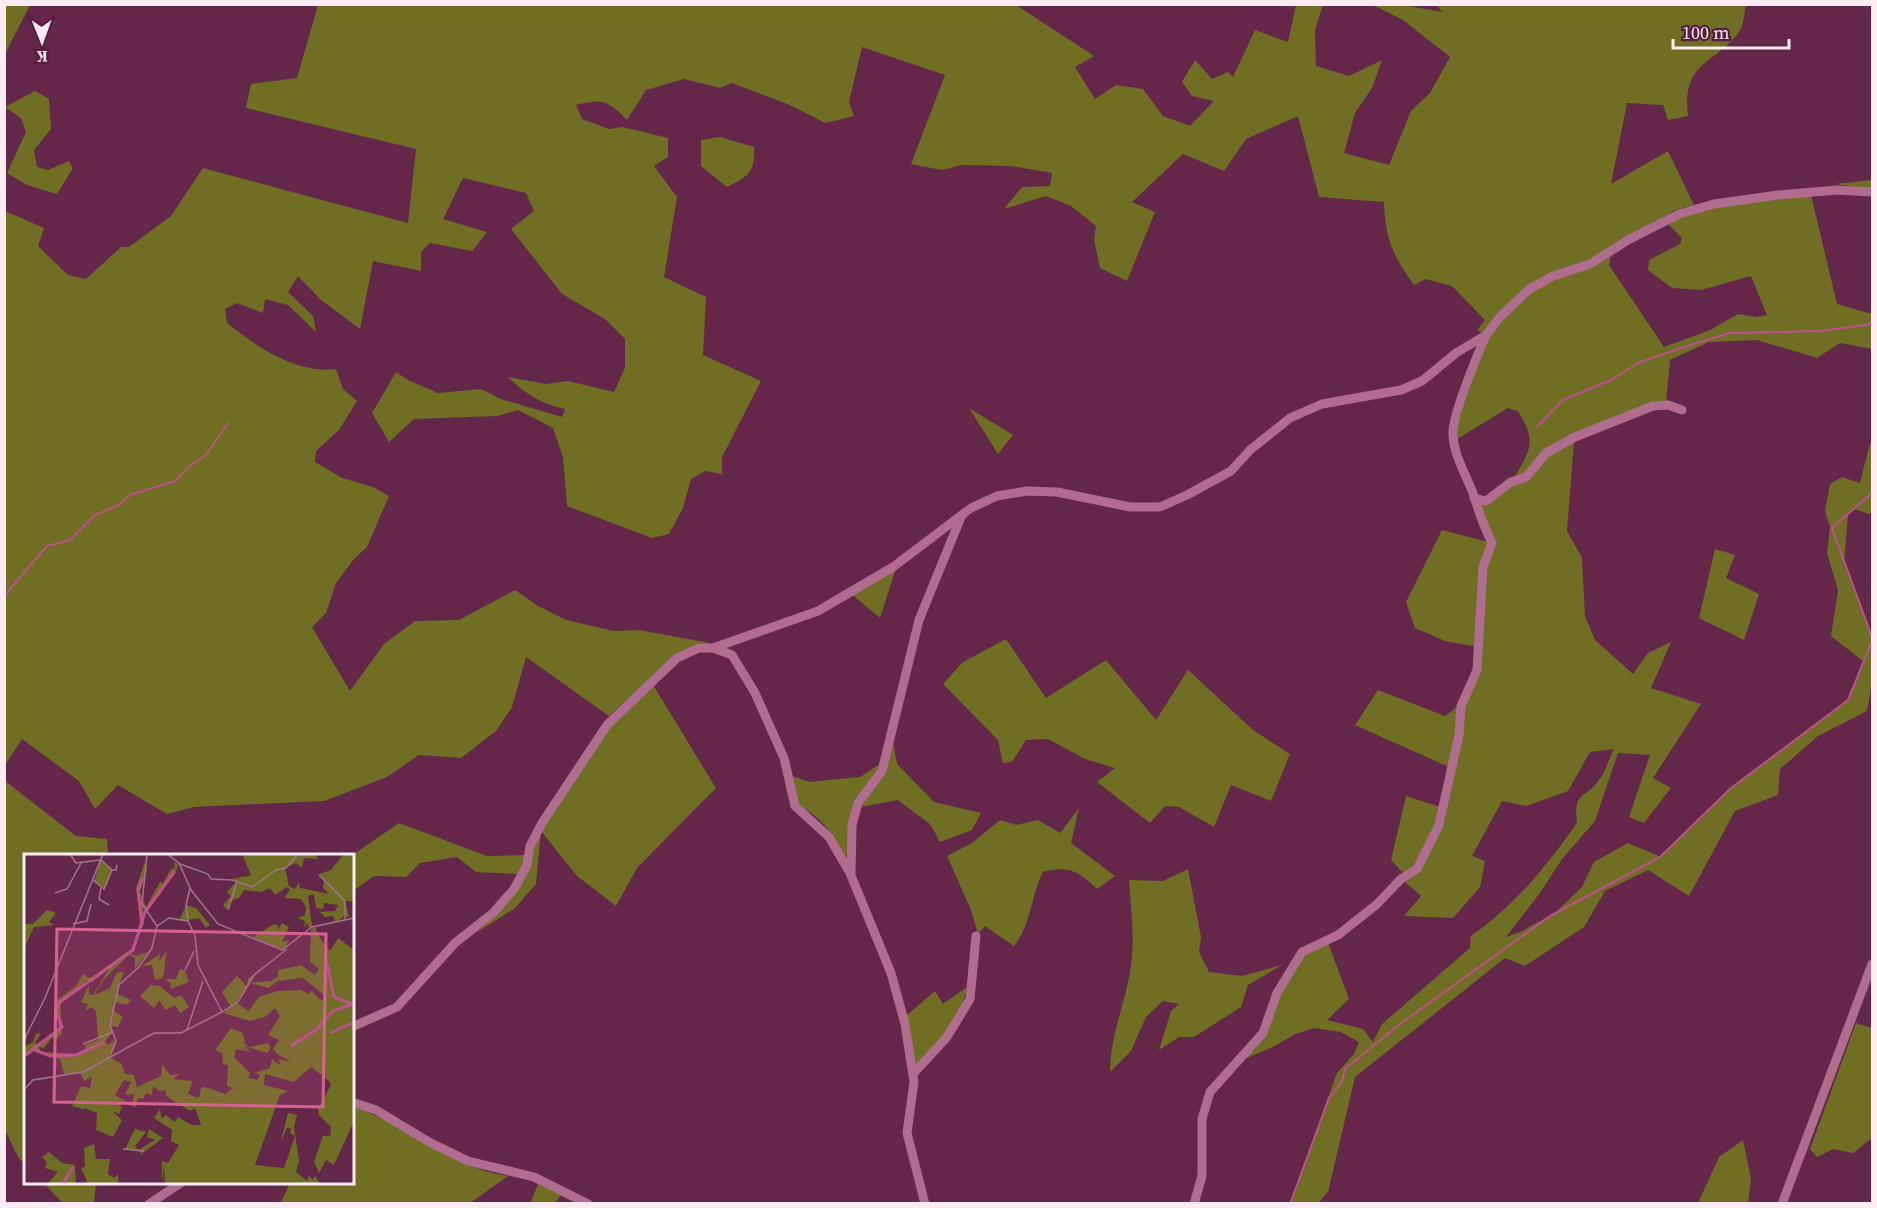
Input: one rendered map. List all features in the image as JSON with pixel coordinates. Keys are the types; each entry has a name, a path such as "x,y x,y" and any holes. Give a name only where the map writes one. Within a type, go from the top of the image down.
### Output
{"street":[{"path":"354,1026 397,1007 455,943 493,913 514,889 527,865 530,846 542,823 607,724 656,675 677,658 699,648 713,648 818,611 892,567 971,508 997,496 1027,491 1057,492 1130,507 1160,507 1231,471 1250,450 1290,418 1322,404 1401,390 1422,381 1456,353 1486,335 1528,290 1553,276 1590,264 1628,240 1679,214 1714,204 1778,195 1837,190 1872,192"},
{"path":"1194,1203 1202,1176 1202,1119 1210,1092 1263,1033 1277,993 1302,952 1338,935 1376,905 1401,879 1417,869 1440,825 1459,735 1461,706 1477,670 1483,567 1492,543 1477,512 1474,498 1456,455 1452,433 1486,335"},
{"path":"1474,498 1486,501 1511,482 1526,477 1546,453 1628,414 1653,406 1668,405 1682,410"},
{"path":"852,877 852,825 858,803 882,771 919,620 961,516"},
{"path":"713,648 732,655 741,668 770,722 784,758 795,807 829,837 852,877 891,973 905,1024 912,1074 907,1134 925,1203"},
{"path":"912,1074 947,1037 970,999 976,936"},
{"path":"1782,1203 1872,964"},
{"path":"354,1103 376,1110 429,1143 468,1161 534,1177 588,1203"},
{"path":"149,1203 179,1184"}],"shaded area":[{"path":"4,5 30,5 5,54"},
{"path":"318,5 1016,5 1094,56 1075,67 1095,99 1116,85 1143,89 1163,116 1190,126 1214,101 1192,96 1182,82 1195,60 1212,79 1228,72 1233,77 1255,30 1288,42 1296,5 1323,5 1315,30 1316,66 1349,76 1382,60 1372,88 1355,113 1344,153 1389,165 1411,111 1430,93 1450,57 1403,20 1373,5 1403,5 1442,12 1437,5 1746,5 1739,32 1695,74 1687,98 1688,116 1668,120 1663,105 1627,103 1611,184 1668,151 1694,205 1675,210 1589,262 1553,272 1483,333 1477,330 1485,320 1452,286 1425,279 1414,285 1396,256 1388,237 1384,202 1319,197 1298,116 1246,139 1224,171 1183,154 1132,202 1155,212 1127,281 1100,268 1094,240 1096,226 1071,206 1046,196 1004,209 1022,187 1050,186 1052,173 1011,166 961,165 942,170 911,164 945,75 862,47 849,102 854,116 825,123 790,105 732,83 720,88 684,79 646,90 627,120 610,105 604,103 576,105 582,119 609,129 623,127 668,138 668,157 654,166 677,197 664,277 706,297 703,355 761,381 722,457 722,474 705,471 691,479 683,508 669,534 652,538 567,506 563,457 553,428 518,410 497,416 414,419 389,442 372,413 396,372 438,393 481,389 501,399 562,417 565,409 534,398 508,377 546,384 568,381 614,392 625,368 625,339 605,319 562,294 511,229 534,211 526,193 463,178 443,219 487,232 472,251 430,243 421,252 421,271 373,261 360,329 321,300 298,276 288,292 313,316 316,332 288,305 265,299 263,313 237,303 225,309 227,323 264,349 292,363 321,369 336,369 343,389 357,401 339,430 316,451 315,462 342,478 373,487 389,496 367,547 354,559 336,583 326,613 312,627 350,691 384,644 415,621 459,620 515,590 538,606 566,620 614,631 639,630 710,643 675,657 609,716 526,657 512,707 496,731 461,758 419,755 387,777 324,801 193,807 167,814 118,785 95,809 79,781 22,739 5,765 5,211 44,228 38,246 68,275 86,279 121,247 129,247 171,216 203,168 408,223 416,149 246,108 251,84 297,78"},
{"path":"35,91 49,99 51,129 34,150 37,167 48,170 69,161 73,168 57,194 27,185 7,173 26,132 21,118 5,107"},
{"path":"720,137 754,147 752,168 749,173 727,187 701,166 701,140"},
{"path":"1872,180 1872,189 1835,184"},
{"path":"1811,195 1837,304 1872,314 1872,349 1840,343 1817,358 1757,340 1709,342 1670,360 1666,402 1655,401 1573,435 1525,475 1514,478 1530,445 1528,430 1518,411 1508,408 1457,439 1455,433 1483,347 1500,320 1527,296 1559,277 1611,256 1609,265 1664,347 1710,330 1738,314 1756,317 1767,315 1751,276 1701,290 1672,288 1648,270 1649,260 1680,244 1682,238 1669,225 1679,214 1722,205"},
{"path":"969,408 1013,435 998,454"},
{"path":"1574,442 1567,531 1582,558 1585,616 1595,640 1633,674 1648,653 1671,642 1651,688 1701,704 1653,778 1671,788 1644,823 1629,817 1650,755 1618,753 1595,821 1562,859 1540,893 1506,937 1555,913 1582,887 1594,862 1628,843 1661,857 1731,788 1848,700 1864,662 1831,636 1838,590 1827,553 1830,527 1825,511 1830,484 1842,477 1860,483 1870,443 1872,443 1872,512 1869,514 1855,509 1848,515 1844,562 1872,637 1872,682 1867,711 1818,736 1780,769 1778,795 1735,811 1689,896 1648,870 1605,891 1584,927 1525,966 1505,958 1355,1077 1328,1192 1318,1203 1290,1203 1337,1073 1354,1054 1359,1042 1341,1032 1314,1028 1295,1034 1273,1047 1237,1062 1263,1033 1277,993 1302,952 1327,940 1349,999 1327,1020 1363,1029 1373,1042 1382,1024 1470,948 1471,936 1516,898 1541,870 1577,823 1576,812 1579,800 1604,773 1614,749 1590,752 1568,791 1526,806 1502,801 1472,856 1485,861 1480,887 1453,918 1404,916 1421,896 1405,882 1420,872 1444,824 1462,736 1451,768 1355,725 1378,690 1445,716 1461,702 1474,677 1478,647 1445,641 1415,628 1406,602 1442,530 1492,543 1477,500 1487,504 1548,455"},
{"path":"1715,549 1735,555 1726,578 1759,594 1744,640 1699,618"},
{"path":"898,562 880,618 848,591"},
{"path":"1006,639 1046,698 1106,660 1156,720 1188,670 1253,730 1290,754 1271,801 1231,785 1214,827 1179,807 1165,806 1150,823 1097,782 1115,768 1085,759 1048,739 1026,740 1012,762 1003,763 998,740 943,684 963,662"},
{"path":"653,685 716,788 637,868 616,906 577,876 541,831 536,884 515,908 476,933 499,913 541,830 610,727"},
{"path":"893,743 897,764 934,802 981,813 972,830 940,842 930,824 898,800 861,807 886,771"},
{"path":"881,763 850,826 846,859 826,828 814,815 798,805 789,775 809,782 860,777"},
{"path":"5,781 76,836 107,839 108,854 24,854 24,1164 18,1157 5,1130"},
{"path":"1406,796 1440,807 1423,853 1404,874 1391,860"},
{"path":"1079,808 1071,843 1115,876 1097,889 1073,871 1059,869 1043,872 1024,929 1014,946 985,926 978,934 971,910 947,856 972,843 1000,820 1016,825 1038,820 1060,833"},
{"path":"399,823 487,856 524,855 524,864 517,874 476,872 457,857 420,863 406,877 374,876 354,890 354,854"},
{"path":"1188,869 1201,937 1199,952 1209,972 1242,976 1282,965 1248,985 1241,1007 1194,1037 1179,1037 1159,1050 1171,1011 1179,1004 1163,1001 1146,1017 1131,1051 1110,1072 1114,1036 1131,965 1132,928 1129,880 1163,881"},
{"path":"967,987 954,1020 915,1067 907,1015 935,991 943,1004"},
{"path":"1856,1023 1872,1028 1872,1138 1853,1153 1833,1149 1817,1157 1810,1149"},
{"path":"354,1107 392,1124 467,1164 508,1176 470,1203 280,1204 290,1184 354,1184"},
{"path":"1743,1140 1751,1179 1748,1203 1698,1203 1719,1157"},
{"path":"44,1184 96,1184 94,1203 63,1203"},
{"path":"538,1184 561,1195 555,1203 530,1204"}],"waterway":[{"path":"1537,427 1563,400 1611,380 1640,362 1693,344 1730,333 1819,331 1872,324"},
{"path":"4,596 47,546 70,540 95,515 119,505 130,495 175,481 188,467 206,455 228,423"},
{"path":"1872,493 1832,528 1872,637"},
{"path":"1290,1204 1329,1098 1342,1082 1345,1069 1400,1024 1550,916 1660,857 1731,788 1848,700 1872,641"}]}
